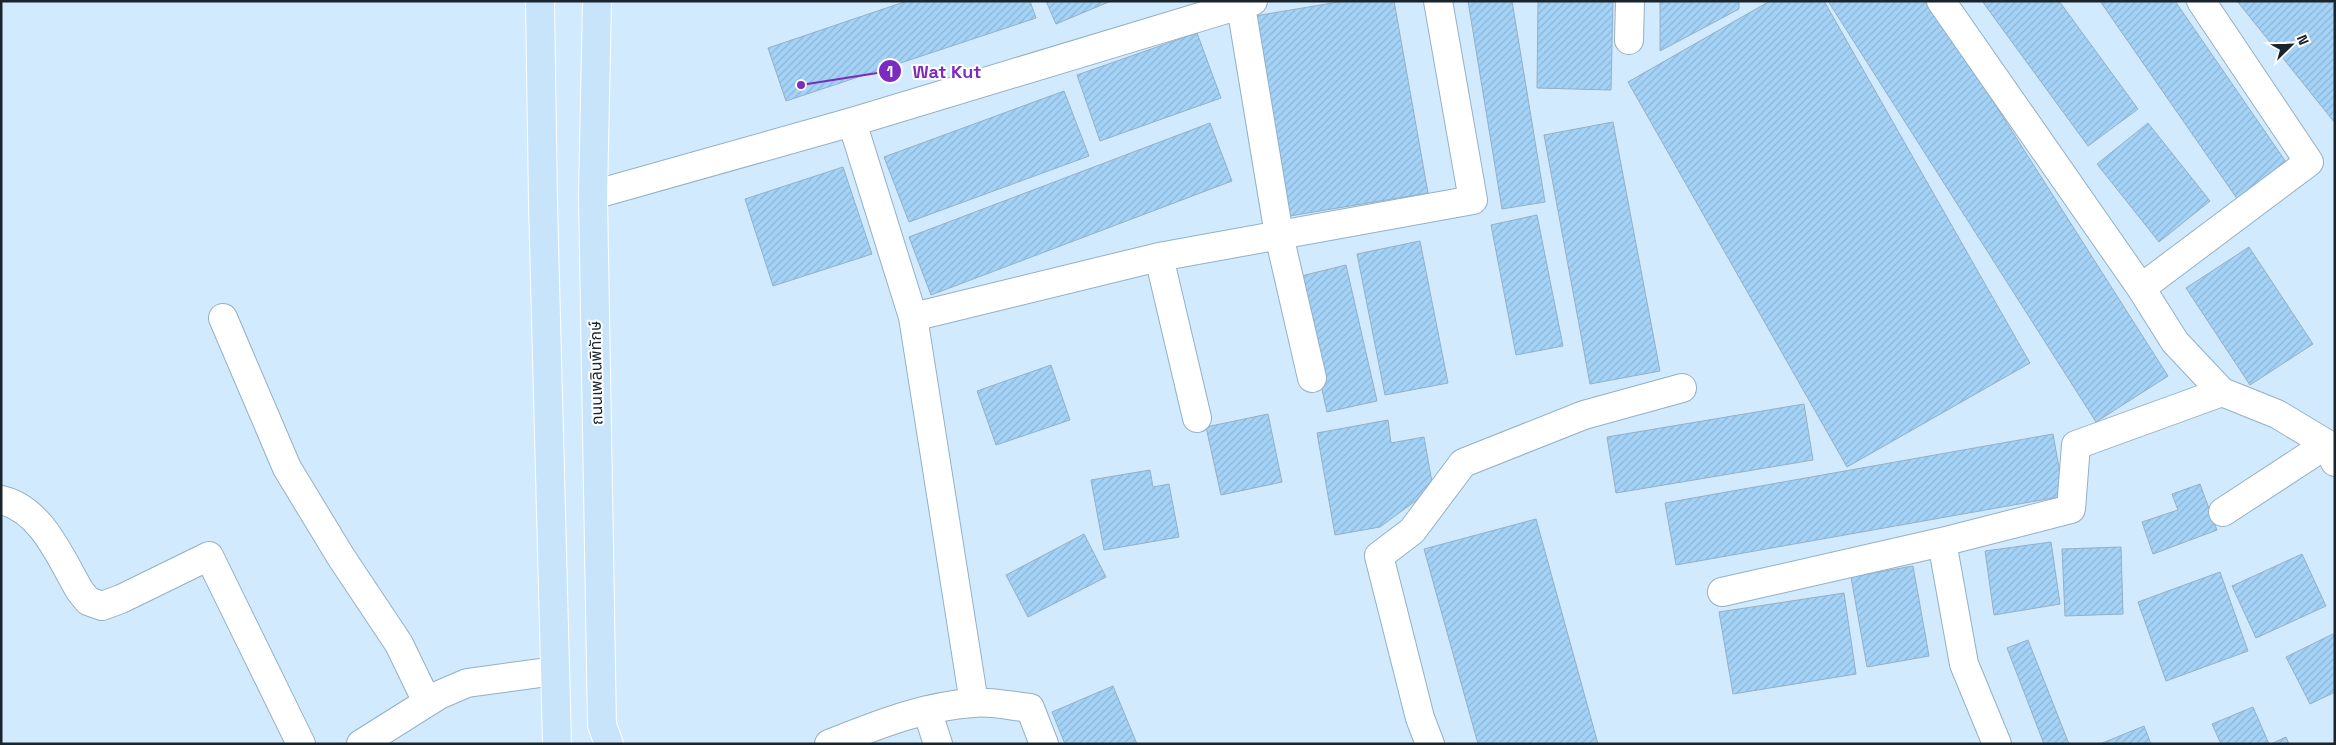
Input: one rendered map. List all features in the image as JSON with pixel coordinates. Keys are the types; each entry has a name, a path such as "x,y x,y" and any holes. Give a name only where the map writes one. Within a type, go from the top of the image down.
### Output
{"main road":[{"path":"540,1 542,202 557,744"},
{"name":"ถนนเพลินพิทักษ์","path":"597,1 593,195 602,725 609,744"}],"street":[{"path":"913,317 1159,257 1473,200 1438,1"},
{"path":"1629,40 1630,1"},
{"path":"1941,1 2141,288 2175,342 2222,392 2277,414 2331,453 2223,512"},
{"path":"2141,288 2309,162 2201,1"},
{"path":"593,195 852,122 1247,3 1279,235 1312,378"},
{"path":"852,122 913,317 974,703"},
{"path":"1159,257 1197,418"},
{"path":"223,318 286,468 341,557 399,644 427,702"},
{"path":"1430,744 1420,718 1378,556 1412,531 1463,463 1584,414 1682,388"},
{"path":"1722,592 1942,542 2071,509 2076,445 2222,392"},
{"path":"1,500 24,510 39,524 80,591 88,601 102,606 121,599 209,556 302,744"},
{"path":"1942,542 1964,664 1997,744"},
{"path":"361,744 427,702 467,683 555,671"},
{"path":"829,744 869,728 927,710 974,703 1030,708 1044,744"},
{"path":"927,710 938,744"}],"building":[{"path":"907,1 1030,1 1036,18 786,101 768,48"},
{"path":"1046,1 1111,1 1056,24"},
{"path":"1344,1 1394,1 1428,193 1290,216 1255,16"},
{"path":"1468,1 1512,1 1545,202 1502,209"},
{"path":"1538,1 1613,1 1611,90 1537,88"},
{"path":"1660,1 1739,1 1739,9 1660,51"},
{"path":"1770,1 1824,1 2030,363 1847,467 1628,82"},
{"path":"1828,1 1929,1 2168,376 2096,422"},
{"path":"1982,1 2059,1 2138,109 2088,146"},
{"path":"2100,1 2175,1 2288,165 2238,200"},
{"path":"2237,1 2330,1 2335,7 2335,123"},
{"path":"1197,33 1221,98 1100,141 1077,75"},
{"path":"1064,91 1089,156 909,222 884,157"},
{"path":"1613,122 1660,371 1590,384 1544,135"},
{"path":"1210,123 1232,181 931,295 909,237"},
{"path":"2148,123 2210,201 2159,242 2097,164"},
{"path":"843,167 872,254 773,286 745,199"},
{"path":"1537,215 1563,346 1516,355 1491,225"},
{"path":"1420,241 1448,383 1385,395 1357,254"},
{"path":"2249,247 2313,344 2250,385 2186,288"},
{"path":"1346,265 1377,401 1327,412 1297,277"},
{"path":"1051,365 1070,420 996,445 977,391"},
{"path":"1804,404 1813,460 1616,493 1607,437"},
{"path":"1268,414 1282,482 1221,495 1206,427"},
{"path":"1388,420 1391,443 1424,437 1433,488 1380,527 1335,535 1317,433"},
{"path":"2053,434 2064,496 1676,565 1665,503"},
{"path":"1150,470 1153,487 1169,484 1179,537 1104,550 1091,480"},
{"path":"2200,484 2217,530 2153,554 2142,522 2178,510 2172,494"},
{"path":"1536,519 1598,744 1478,744 1424,549"},
{"path":"1084,534 1106,577 1028,617 1006,575"},
{"path":"2051,542 2060,604 1994,615 1985,551"},
{"path":"2121,547 2123,614 2065,616 2062,549"},
{"path":"2302,554 2326,606 2256,638 2232,586"},
{"path":"1913,566 1929,656 1867,667 1851,577"},
{"path":"2220,572 2248,651 2166,681 2138,602"},
{"path":"1844,593 1856,674 1733,694 1719,612"},
{"path":"2335,633 2335,692 2310,704 2286,657"},
{"path":"2028,640 2069,744 2044,744 2007,648"},
{"path":"1113,686 1137,744 1065,744 1052,712"},
{"path":"2253,707 2269,744 2221,744 2212,724"},
{"path":"2144,726 2151,744 2100,744"},
{"path":"2286,737 2289,744 2271,744"}],"place":[{"name":"Wat Kut","path":"801,85"}]}
